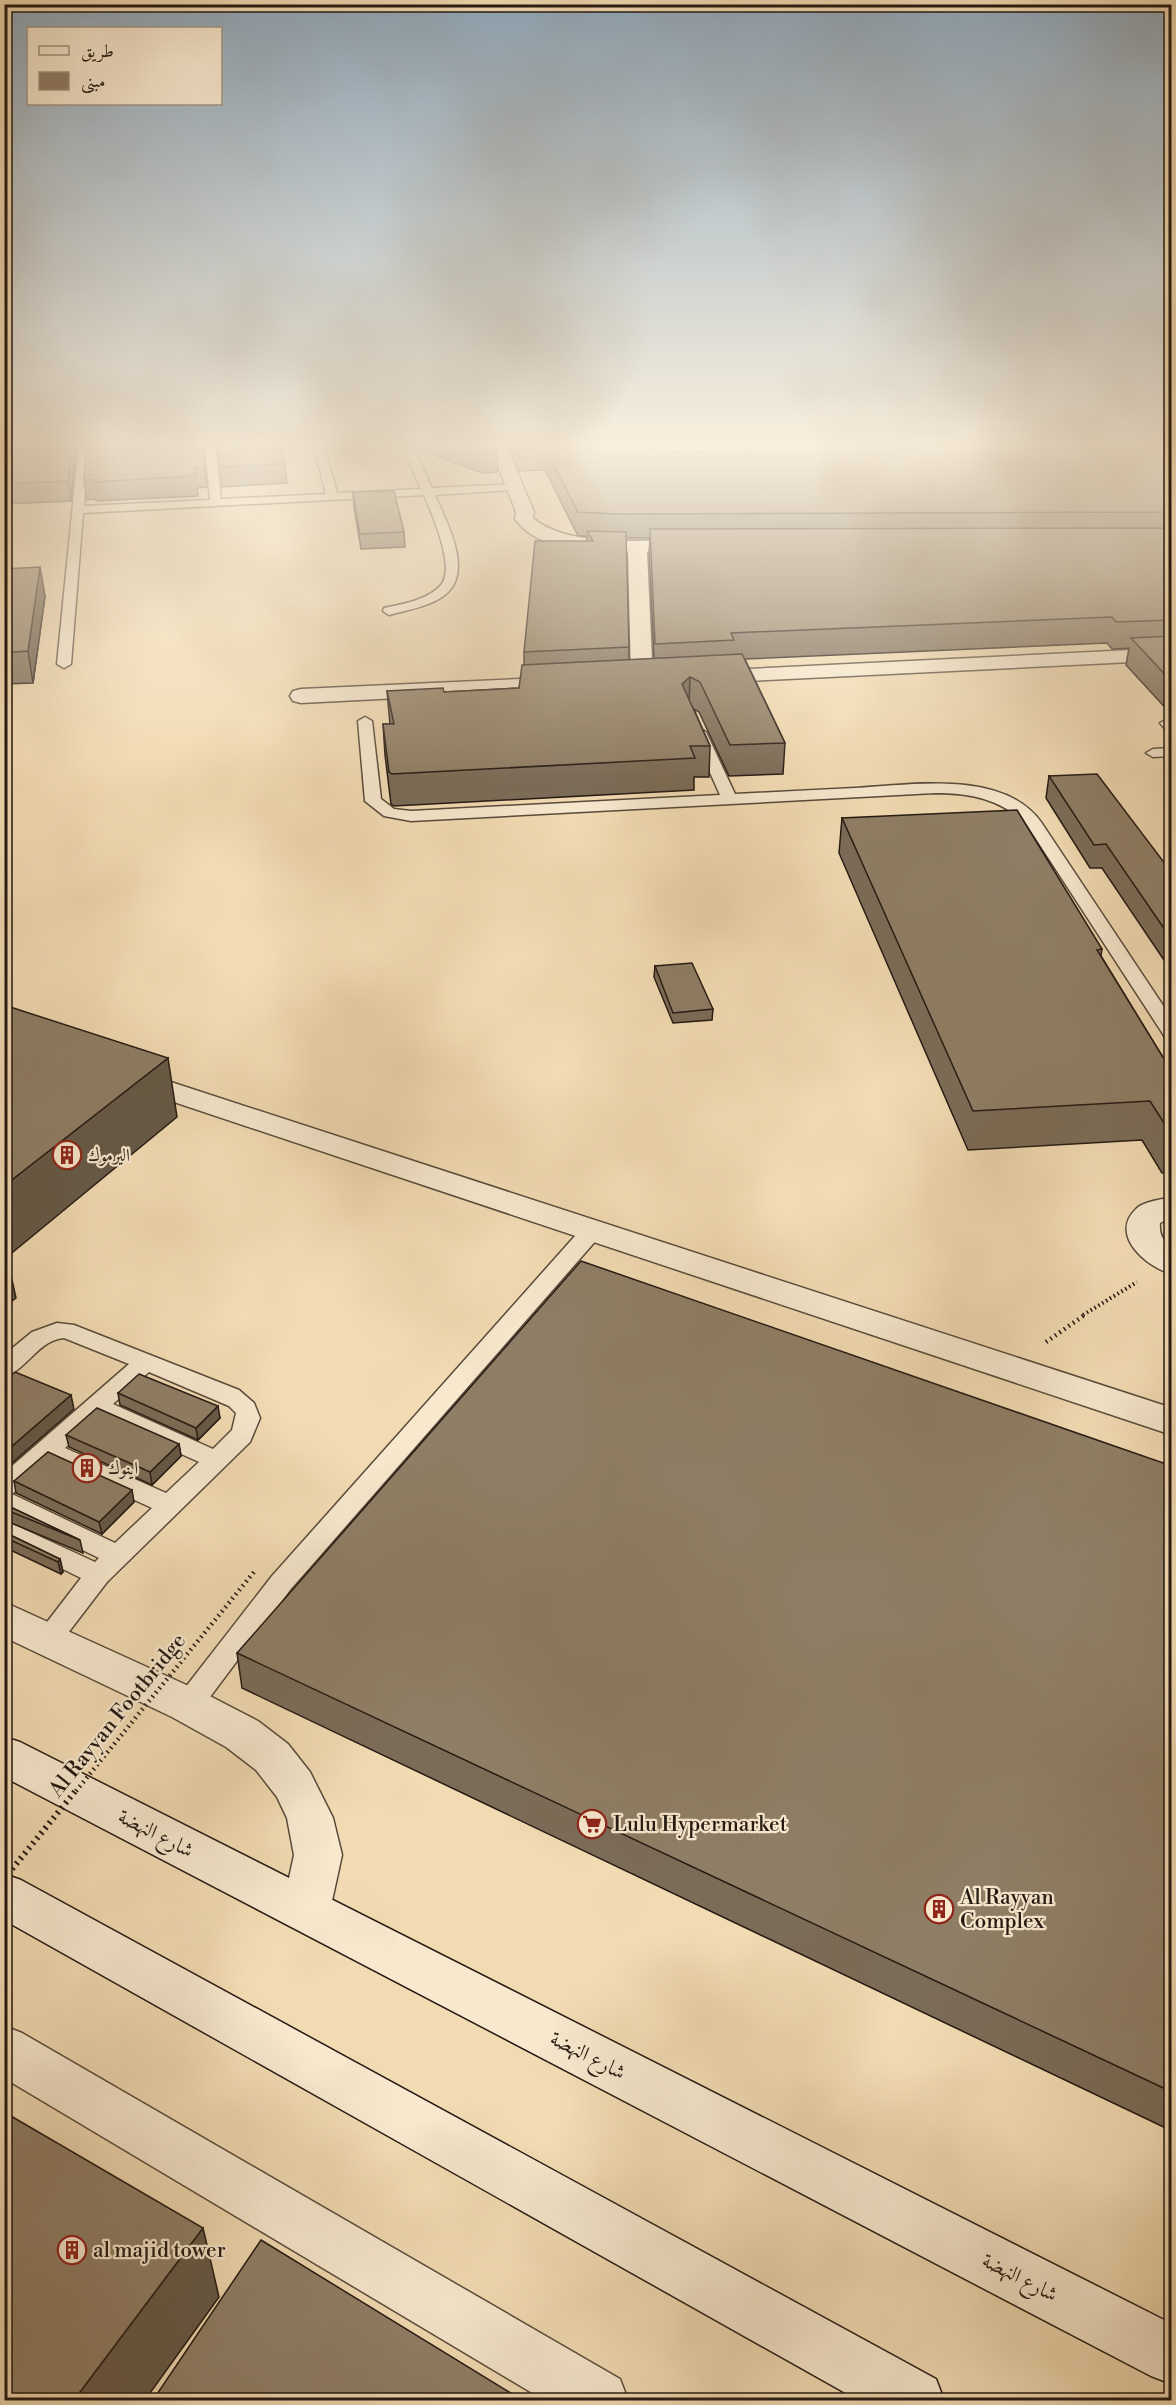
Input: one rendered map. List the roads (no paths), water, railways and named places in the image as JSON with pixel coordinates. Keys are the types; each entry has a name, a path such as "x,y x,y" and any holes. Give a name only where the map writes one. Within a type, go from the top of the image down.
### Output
{"street":[{"path":"637,555 642,680"},
{"path":"689,678 1172,654"},
{"path":"619,681 666,679"},
{"path":"301,696 583,683"},
{"path":"106,1070 1172,1422"},
{"path":"1171,1263 1146,1245 1142,1236 1142,1227 1145,1219 1153,1212 1172,1207"},
{"path":"4,1618 188,1705 242,1734 272,1757 294,1785 310,1818 318,1855 306,1910"},
{"name":"شارع النهضة","path":"4,1755 1172,2355"},
{"path":"4,1895 915,2400"},
{"path":"4,2050 599,2400"}],"lane":[{"path":"64,664 74,555"},
{"path":"389,611 417,603 438,593 450,582 452,571 450,555"},
{"path":"690,713 730,799"},
{"path":"365,721 374,801 383,809 400,815 422,816 943,788 982,793 1009,802 1020,808 1033,822 1172,1034"},
{"path":"1153,753 1172,752"},
{"path":"188,1705 280,1583 591,1232"},
{"path":"4,1369 45,1333 56,1329 66,1330 231,1396 240,1401 248,1411 249,1423 245,1429 98,1575 48,1639"},
{"path":"4,1488 146,1362"},
{"path":"96,1406 216,1460"},
{"path":"47,1450 170,1505"},
{"path":"4,1501 118,1556"},
{"path":"4,1529 98,1575"}],"place":[{"name":"اليرموك","path":"67,1155"},
{"name":"اينوك","path":"87,1468"},
{"name":"Lulu Hypermarket","path":"592,1824"},
{"name":"Al Rayyan Complex","path":"939,1909"},
{"name":"al majid tower","path":"72,2250"}]}
